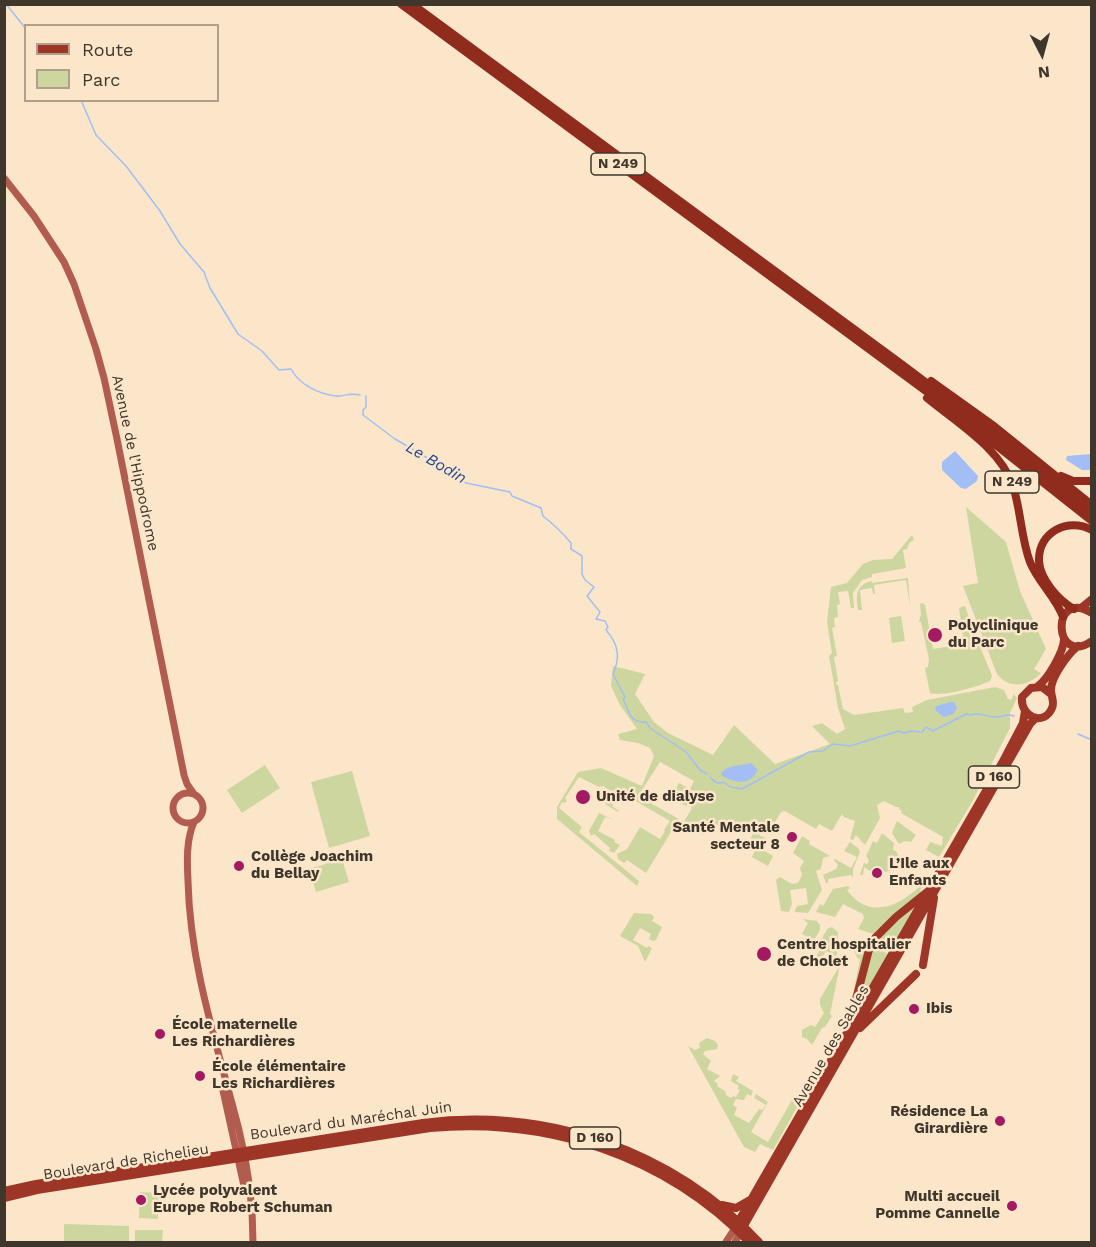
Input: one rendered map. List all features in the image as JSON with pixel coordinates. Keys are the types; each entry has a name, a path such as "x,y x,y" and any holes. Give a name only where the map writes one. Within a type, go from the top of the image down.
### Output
{"highway":[{"name":"N 249","path":"401,4 904,370"},
{"name":"N 249","path":"412,4 913,378 1014,450 1092,512"},
{"name":"N 249","path":"904,370 910,366 913,378"},
{"name":"N 249","path":"931,391 964,404 1092,505"},
{"name":"N 249","path":"931,391 1092,520"},
{"name":"N 249","path":"931,391 1004,466 1014,491 1025,547 1032,565 1056,602 1063,618"},
{"name":"N 249","path":"1041,464 1073,481 1092,482"},
{"path":"1077,609 1064,603 1045,578 1039,563 1040,550 1046,538 1059,528 1076,524 1092,530"}],"main road":[{"name":"Avenue de l’Hippodrome","path":"4,178 34,216 64,262 96,349 115,429 184,775 181,795"},
{"path":"1078,646 1065,660 1051,685 1053,704 1051,710 1044,716 1036,718 1025,711 1022,704 1024,694 1045,681 1063,649 1064,639 1060,631 1063,618 1092,599"},
{"path":"1077,609 1092,613"},
{"path":"1064,639 1078,646 1092,641"},
{"path":"1038,686 1046,688 1052,694"},
{"name":"Avenue des Sables","path":"933,890 1023,723 1025,711"},
{"name":"Avenue des Sables","path":"739,1227 852,1036 933,890 1030,724 1036,718"},
{"name":"Avenue de l’Hippodrome","path":"184,775 194,794"},
{"path":"180,822 190,824 201,816 203,807 194,794 181,795 174,800 172,808 174,816 180,822 186,835 188,853"},
{"path":"194,822 188,853 188,891 192,936 198,974 213,1037 239,1131 252,1214 251,1242"},
{"path":"875,938 896,917 933,890"},
{"path":"922,965 933,890"},
{"path":"842,1043 851,1020 870,946"},
{"name":"Avenue des Sables","path":"739,1227 751,1199 896,955"},
{"path":"852,1036 916,974"},
{"name":"Boulevard du Maréchal Juin","path":"241,1154 451,1119 473,1118 529,1122 592,1137 631,1152 678,1177 716,1203 739,1227"},
{"name":"Boulevard du Maréchal Juin","path":"241,1154 430,1128 474,1125 528,1129 593,1144 643,1165 693,1194 739,1227"},
{"path":"241,1154 240,1167 251,1242"},
{"name":"Boulevard de Richelieu","path":"4,1191 36,1184 241,1154"},
{"name":"Boulevard de Richelieu","path":"4,1198 37,1190 241,1154"},
{"path":"716,1203 736,1208 751,1199"},
{"path":"726,1242 739,1227"},
{"path":"735,1242 739,1227"},
{"path":"739,1227 749,1242"},
{"path":"739,1227 759,1242"}],"green space":[{"path":"966,507 1006,542 1020,591 1046,649 1034,669 1041,673 1031,681 1013,684 997,674 963,586 978,583"},
{"path":"912,535 914,540 909,543 907,549 903,550 906,568 872,574 872,577 862,580 853,593 854,608 851,608 848,591 838,592 840,604 837,605 838,617 834,618 835,627 832,628 837,656 834,657 838,681 836,684 843,709 854,715 903,708 905,713 913,712 912,707 927,700 995,687 1004,690 1008,699 1011,700 1014,694 1017,698 1010,713 1010,728 972,802 939,857 926,850 930,842 942,846 943,837 901,813 899,807 884,801 877,805 880,818 865,845 856,835 853,840 850,839 855,821 842,814 832,831 819,824 816,829 785,811 781,812 769,832 771,835 759,829 762,824 754,820 749,828 740,823 738,826 735,825 731,833 714,823 709,824 703,835 686,825 682,832 679,830 692,808 688,804 686,806 671,798 679,783 690,789 694,781 660,762 638,796 679,819 646,873 627,860 624,863 618,859 617,854 627,849 640,827 660,839 670,821 620,792 612,806 618,812 605,804 611,791 579,777 565,798 567,800 565,803 562,802 559,808 582,827 579,832 639,881 637,886 557,819 557,807 578,772 601,768 642,786 654,756 650,748 620,740 618,734 637,729 620,705 611,686 613,666 645,674 635,694 654,722 668,733 713,755 734,725 775,764 830,744 812,726 822,723 837,734 845,729 838,708 829,656 832,653 827,622 831,587 847,583 863,564 873,560 892,559"},
{"path":"908,578 910,607 906,580 874,585 875,594 872,588 860,590 862,610 858,610 858,592 866,583"},
{"path":"920,604 925,605 933,649 964,644 959,608 965,606 992,676 990,681 951,693 930,693 925,668 928,667 929,659 921,622 919,622"},
{"path":"901,616 905,641 892,643 889,618"},
{"path":"265,765 280,788 242,813 227,790"},
{"path":"352,771 370,836 329,848 311,782"},
{"path":"599,813 614,820 605,817 598,831 620,845 614,853 609,851 610,848 594,834 591,836 589,831"},
{"path":"897,821 916,835 911,842 905,841 899,844 892,833"},
{"path":"754,832 768,840 763,850 773,856 768,866 752,857 756,848 748,843"},
{"path":"882,833 894,843 893,850 901,860 896,869 885,872 877,866 870,871 864,867 863,875 860,875 864,863 867,864 869,861 866,856 873,841 877,843"},
{"path":"802,836 810,841 809,844 830,856 823,858 821,869 816,871 822,890 808,913 795,912 797,906 808,904 806,888 790,890 792,904 789,912 781,911 776,880 780,877 792,884 798,883 802,875 800,868 804,861 793,853"},
{"path":"850,842 860,852 853,869 853,878 851,875 828,879 826,883 823,875 836,869 838,865 835,859 851,868 857,857 844,851"},
{"path":"342,859 349,882 316,892 309,869"},
{"path":"923,883 920,893 873,934 858,929 864,918 863,914 843,904 835,917 816,912 820,904 823,906 833,889 848,886 850,888 847,890 856,900 865,905 885,907 905,898"},
{"path":"919,901 892,950 879,936"},
{"path":"634,913 651,914 654,917 652,921 662,927 656,940 649,939 651,934 640,928 633,940 647,948 648,946 652,948 645,962 638,946 620,936"},
{"path":"803,919 817,921 820,925 820,930 814,940 802,934 808,923"},
{"path":"832,927 838,932 837,955 826,951 820,961 815,958 824,942 821,940 827,929"},
{"path":"855,940 865,944 866,948 848,1019 860,959 857,958 852,945"},
{"path":"878,949 890,955 856,1013 872,951"},
{"path":"840,965 830,1014 832,1016 812,1045 802,1037 802,1030 811,1025 815,1027 824,1013 820,999"},
{"path":"707,1038 718,1045 717,1049 705,1051 703,1054 711,1061 707,1069 720,1076 714,1081 718,1084 717,1086 731,1098 736,1097 740,1090 737,1089 739,1086 731,1081 733,1074 739,1077 736,1081 753,1091 751,1096 747,1094 744,1100 736,1099 733,1105 737,1108 734,1115 749,1123 759,1109 762,1110 766,1105 754,1098 756,1094 768,1102 751,1132 768,1142 793,1098 800,1102 773,1150 760,1144 755,1152 744,1147 688,1046 695,1050 700,1048 699,1043"},
{"path":"140,1192 159,1193 158,1219 139,1218"},
{"path":"64,1224 129,1226 129,1242 64,1242"},
{"path":"135,1230 163,1230 162,1242 135,1242"}],"water":[{"path":"955,451 978,476 977,481 966,489 961,488 942,470 942,462"},
{"path":"1091,454 1091,470 1082,470 1066,460 1067,456"},
{"path":"954,702 957,708 953,714 944,717 935,710 936,706"},
{"path":"751,763 758,770 746,781 731,780 721,775 728,768"}],"waterway":[{"name":"Le Bodin","path":"6,4 24,26"},
{"name":"Le Bodin","path":"82,102 96,135 126,166 160,211 180,244 204,272 210,288 238,334 262,351 279,370 291,369 304,384 316,391 336,396 360,395"},
{"name":"Le Bodin","path":"366,396 363,415 395,439 466,483 510,492 512,496 541,508 543,516 571,543 571,549 582,556 582,574 585,580 594,587 587,596 600,612 596,619 605,621 608,627 606,630 616,645 617,662 613,674 625,697 623,699 631,716 636,721 646,722 650,728 686,752 700,770 707,774"},
{"path":"710,777 716,782 724,782 730,787 742,789 809,752 823,751 833,744 850,746 899,731 922,732 926,727 933,731 966,714 994,717 1014,716"},
{"path":"1078,734 1092,740"}],"place":[{"name":"Polyclinique du Parc","path":"935,635"},
{"name":"Unité de dialyse","path":"583,797"},
{"name":"Santé Mentale secteur 8","path":"792,837"},
{"name":"Collège Joachim du Bellay","path":"239,866"},
{"name":"L’Ile aux Enfants","path":"877,873"},
{"name":"Centre hospitalier de Cholet","path":"764,954"},
{"name":"Ibis","path":"914,1009"},
{"name":"École maternelle Les Richardières","path":"160,1034"},
{"name":"École élémentaire Les Richardières","path":"200,1076"},
{"name":"Résidence La Girardière","path":"1000,1121"},
{"name":"Lycée polyvalent Europe Robert Schuman","path":"141,1200"},
{"name":"Multi accueil Pomme Cannelle","path":"1012,1206"}]}
